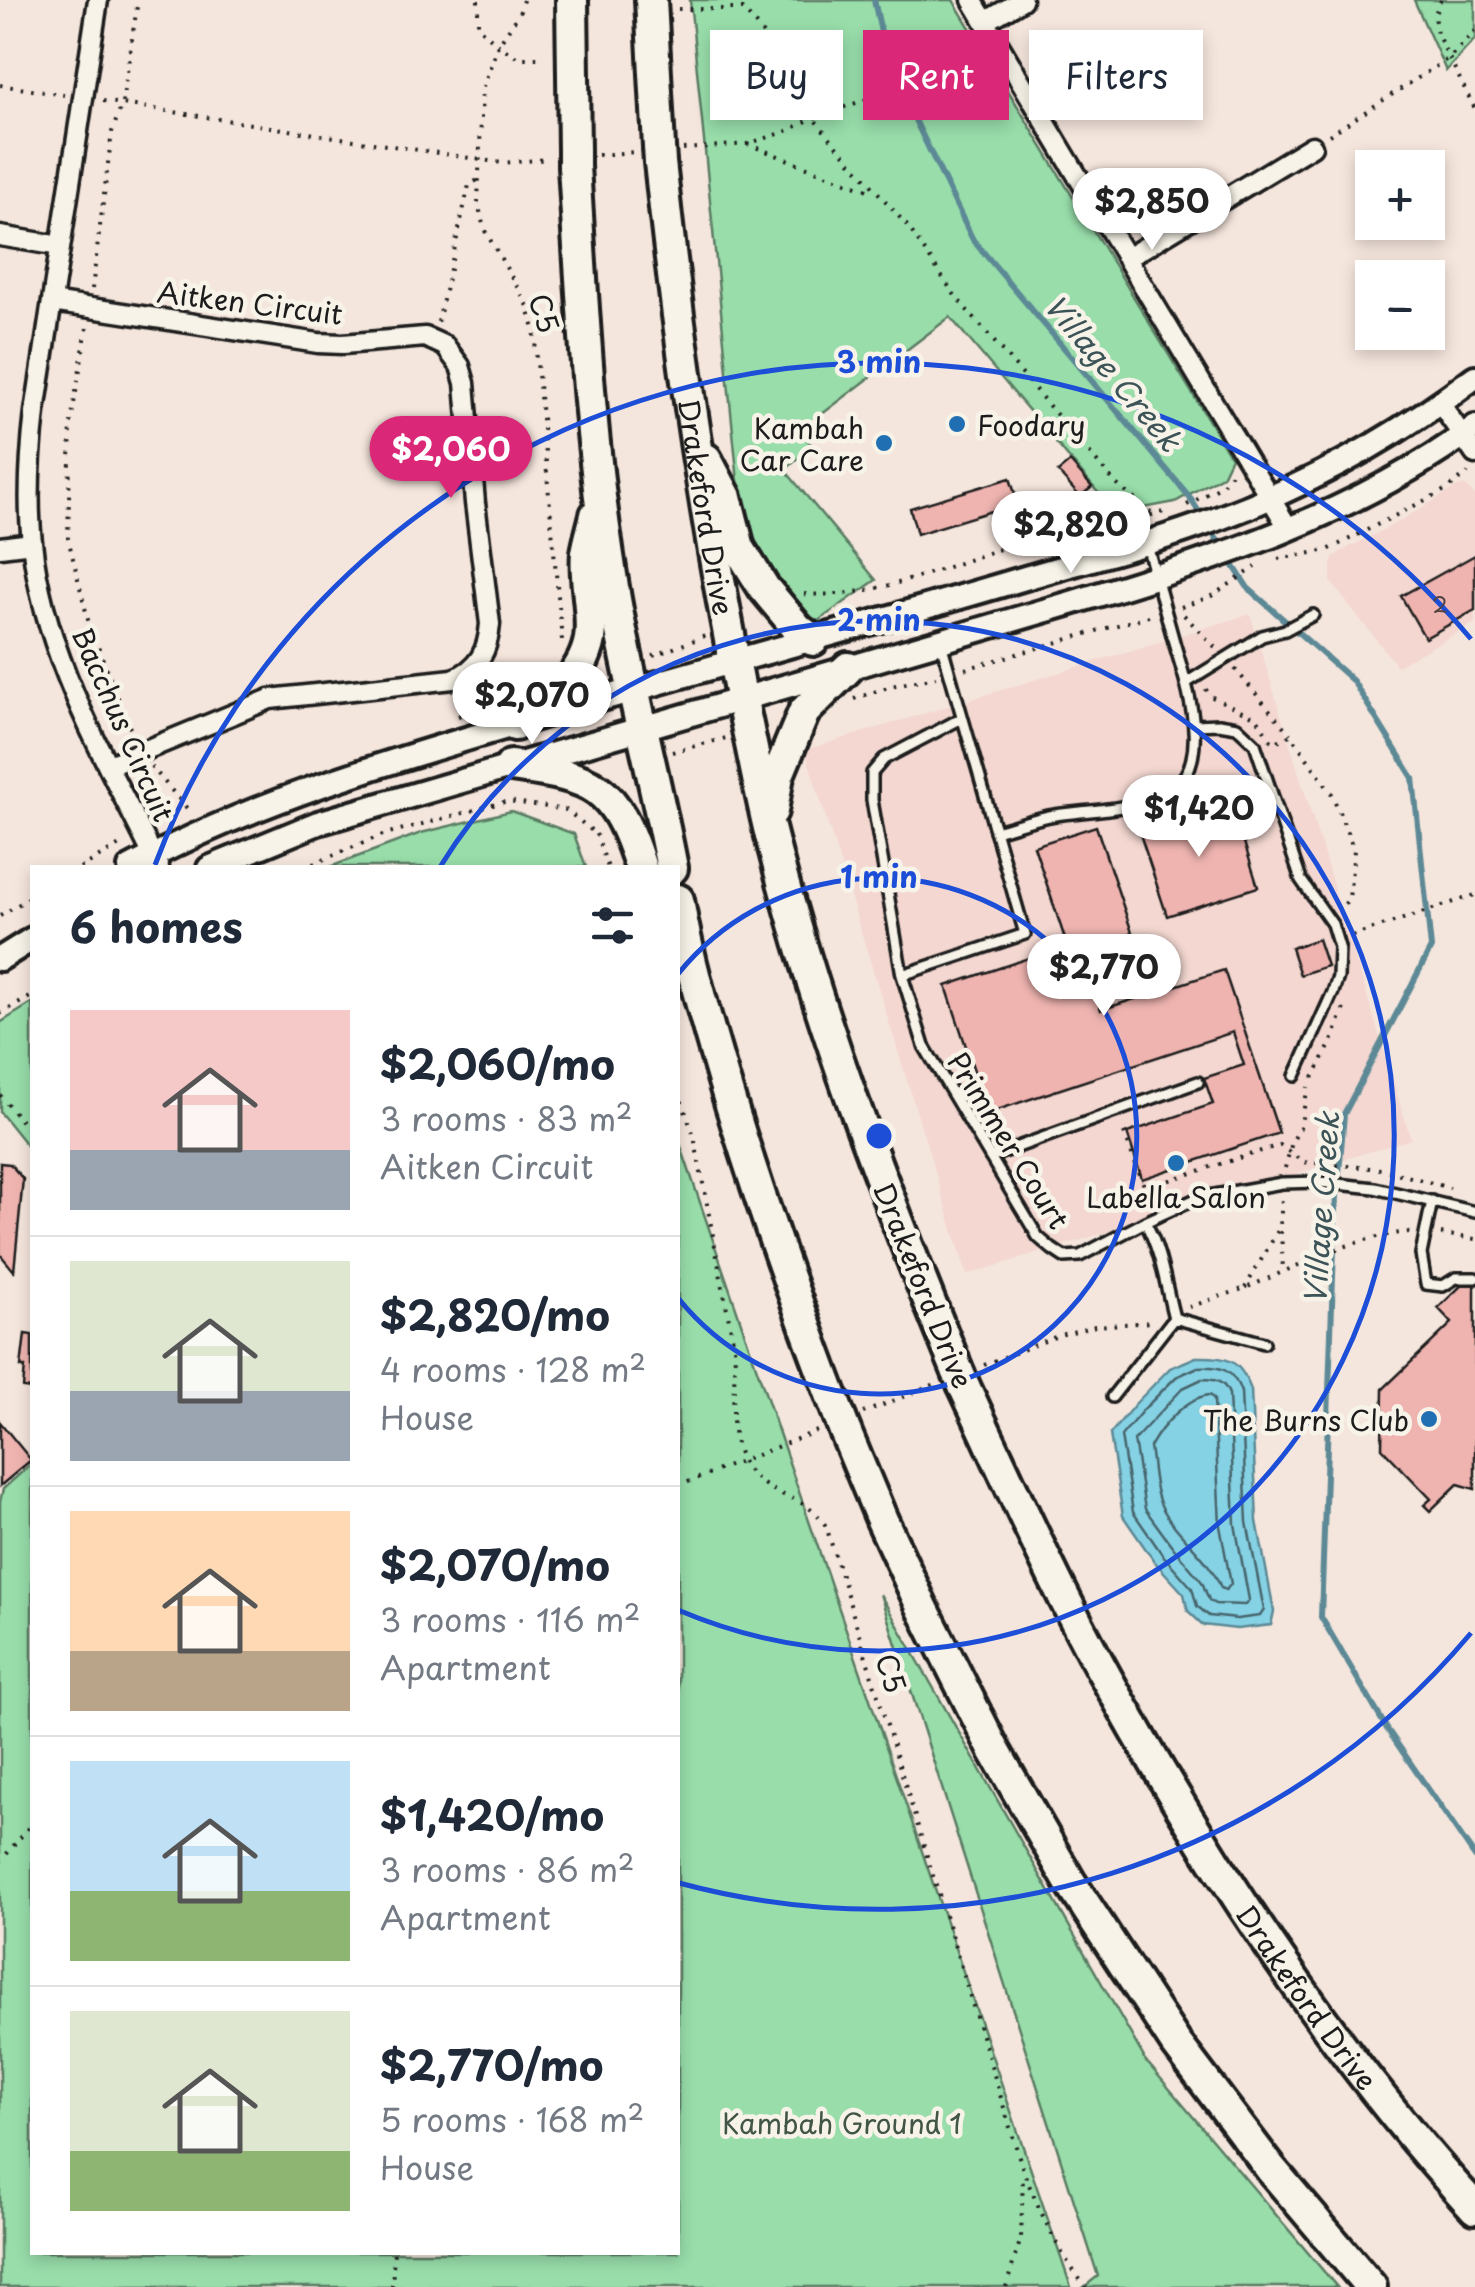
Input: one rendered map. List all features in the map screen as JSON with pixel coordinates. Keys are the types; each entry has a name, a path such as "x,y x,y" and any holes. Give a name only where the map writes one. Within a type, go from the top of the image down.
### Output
{"highway":[{"path":"572,0 574,159 600,497 615,600 671,865"},
{"name":"Drakeford Drive","path":"664,5 659,154 693,434 727,628 769,827 802,949 896,1222 957,1378 1036,1540 1106,1678 1184,1812 1298,1984 1375,2088 1475,2208"},
{"path":"693,434 726,497 740,548 764,588 799,630 813,640"},
{"path":"515,724 542,707 581,665 590,638 587,554 600,497"},
{"path":"769,827 778,774 804,712 848,668"},
{"path":"511,766 566,776 604,793 626,827 640,865"},
{"path":"680,918 750,1168 840,1424 923,1609 993,1748 1070,1882 1175,2042 1271,2169 1370,2287"}],"street":[{"name":"Bacchus Circuit","path":"98,0 29,464 32,543 58,653 156,861"},
{"path":"972,0 989,30"},
{"path":"985,22 1022,0"},
{"path":"1009,64 1289,529"},
{"path":"1126,258 1312,146"},
{"path":"0,236 60,246"},
{"name":"Aitken Circuit","path":"52,302 318,343 425,336 434,341"},
{"path":"109,765 270,699 453,679 467,674 482,656 490,624 465,383 460,366 445,346 434,341"},
{"path":"156,861 206,830 314,788 515,724 632,677 734,660 813,640 1196,527 1358,455 1475,378"},
{"path":"216,865 318,823 511,766 646,744 742,699 1216,557 1247,559 1289,529 1379,488 1471,439 1440,404"},
{"path":"0,547 32,543"},
{"path":"0,958 30,940"}],"lane":[{"path":"995,831 1051,815 1120,809 1165,795 1188,768 1193,750 1193,709 1146,542"},
{"path":"1186,683 1262,636 1285,630 1312,615"},
{"path":"902,975 1025,934 940,641"},
{"name":"Primmer Court","path":"962,718 884,759 872,773 872,800 902,975 924,1046 1038,1237 1064,1257 1080,1256 1198,1198 1282,1183 1375,1188 1475,1212"},
{"path":"1194,726 1236,727 1255,744 1301,880 1332,924 1339,947 1333,992 1295,1076"},
{"path":"990,1156 1198,1082"},
{"path":"1432,1202 1421,1254 1426,1284 1444,1286 1456,1278 1475,1278"},
{"path":"1112,1397 1174,1316 1166,1275 1145,1222"},
{"path":"1174,1316 1264,1343"}],"path":[{"path":"138,0 122,104 112,132 71,421 68,538 89,624 134,738 149,764 192,814"},
{"path":"478,0 478,27 498,46 518,58 550,58"},
{"name":"C5","path":"522,0 519,14 498,46 482,90 478,202 484,230 527,304 534,330 563,655"},
{"path":"1441,0 1435,28 1475,110"},
{"path":"664,5 744,10 760,30"},
{"path":"1312,146 1449,58 1475,31"},
{"path":"0,84 502,163"},
{"path":"785,132 809,120"},
{"path":"798,594 868,591 1030,540 1153,515 1115,483 956,297 908,228 815,120"},
{"path":"747,144 876,193"},
{"path":"434,341 470,185 478,180"},
{"path":"1182,507 1222,486 1237,464 1248,460"},
{"path":"804,712 1194,603 1234,582 1247,559 1266,560 1328,550 1449,488 1475,468"},
{"path":"1184,615 1194,603"},
{"path":"1184,615 1188,630"},
{"path":"1184,615 1291,735 1332,794 1354,850 1350,899 1338,911"},
{"path":"632,677 727,628"},
{"path":"1202,674 1208,694 1257,718 1273,743 1291,735"},
{"path":"646,744 748,732"},
{"path":"310,865 385,834 508,801 566,810 596,834"},
{"path":"596,822 607,865"},
{"path":"85,865 114,846"},
{"path":"1350,937 1475,894"},
{"path":"0,916 30,897"},
{"path":"1283,1271 1282,1183 1289,1152 1300,1128 1307,1089 1334,1039 1348,996"},
{"path":"0,1014 30,997"},
{"path":"0,1095 30,1132"},
{"path":"680,1097 694,1136 734,1346 733,1426 741,1462"},
{"path":"1124,1133 1146,1188 1280,1144 1303,1162 1382,1168 1460,1191"},
{"path":"1245,1288 1280,1227"},
{"path":"680,1485 1060,1335 1095,1326 1153,1322 1174,1316 1334,1250 1408,1232 1475,1239"},
{"name":"C5","path":"741,1462 764,1484 802,1501 826,1526 1024,2173 1046,2225 1086,2287"},
{"path":"0,1862 30,1825"},
{"path":"1006,2287 1021,2238 1024,2173"},
{"path":"392,2287 394,2255"}],"shaded area":[{"path":"1465,485 1475,496 1475,623 1397,666 1331,582 1331,564 1342,551"},
{"path":"1250,614 1411,1139 967,1275 805,750"}],"green space":[{"path":"690,0 953,0 971,30 863,30 863,120 1009,120 1009,92 1231,457 1222,476 1175,502 1123,512 1106,502 950,317 801,430 812,446 785,470 876,580 814,624 773,584 742,522"},
{"path":"1414,0 1475,0 1475,39 1446,71"},
{"path":"511,811 574,834 585,865 335,865 421,833"},
{"path":"30,1004 30,1150 0,1112 0,1023"},
{"name":"Kambah Ground 1","path":"680,1144 1071,2287 0,2287 3,1489 30,1465 30,2255 680,2255"},
{"path":"880,1594 1146,2061 1337,2287 1084,2287 1098,2276"}],"water":[{"path":"1196,1357 1231,1362 1242,1372 1251,1390 1257,1521 1274,1611 1271,1625 1237,1629 1203,1625 1188,1611 1184,1594 1154,1561 1123,1516 1110,1434 1170,1368"}],"building":[{"path":"1070,462 1092,487 1080,497 1058,472"},
{"path":"1010,478 1018,503 917,534 910,508"},
{"path":"1475,555 1475,610 1425,638 1401,596"},
{"path":"1232,804 1258,887 1167,916 1140,834"},
{"path":"1096,826 1141,959 1090,975 1101,1010 1224,970 1279,1133 1142,1179 1127,1133 1213,1104 1204,1078 1244,1065 1233,1032 988,1113 946,986 1067,945 1034,846"},
{"path":"1318,939 1327,966 1300,975 1291,948"},
{"path":"0,1163 10,1164 23,1179 14,1271 0,1254"},
{"name":"The Burns Club","path":"1471,1276 1475,1280 1475,1489 1458,1484 1430,1511 1424,1505 1431,1499 1382,1448 1383,1389 1452,1323 1438,1308"},
{"path":"25,1334 30,1335 30,1389 23,1388 25,1367 21,1367"},
{"path":"0,1422 30,1461 0,1486"}],"waterway":[{"name":"Village Creek","path":"874,0 888,64 973,240 1188,495 1223,549"},
{"name":"Village Creek","path":"1230,560 1248,588 1353,681 1413,778 1431,948 1344,1114 1335,1220 1321,1617 1387,1729 1475,1857"}],"place":[{"name":"Foodary","path":"957,424"},
{"name":"Kambah Car Care","path":"884,443"},
{"name":"Labella Salon","path":"1176,1163"},
{"name":"The Burns Club","path":"1429,1419"}]}
